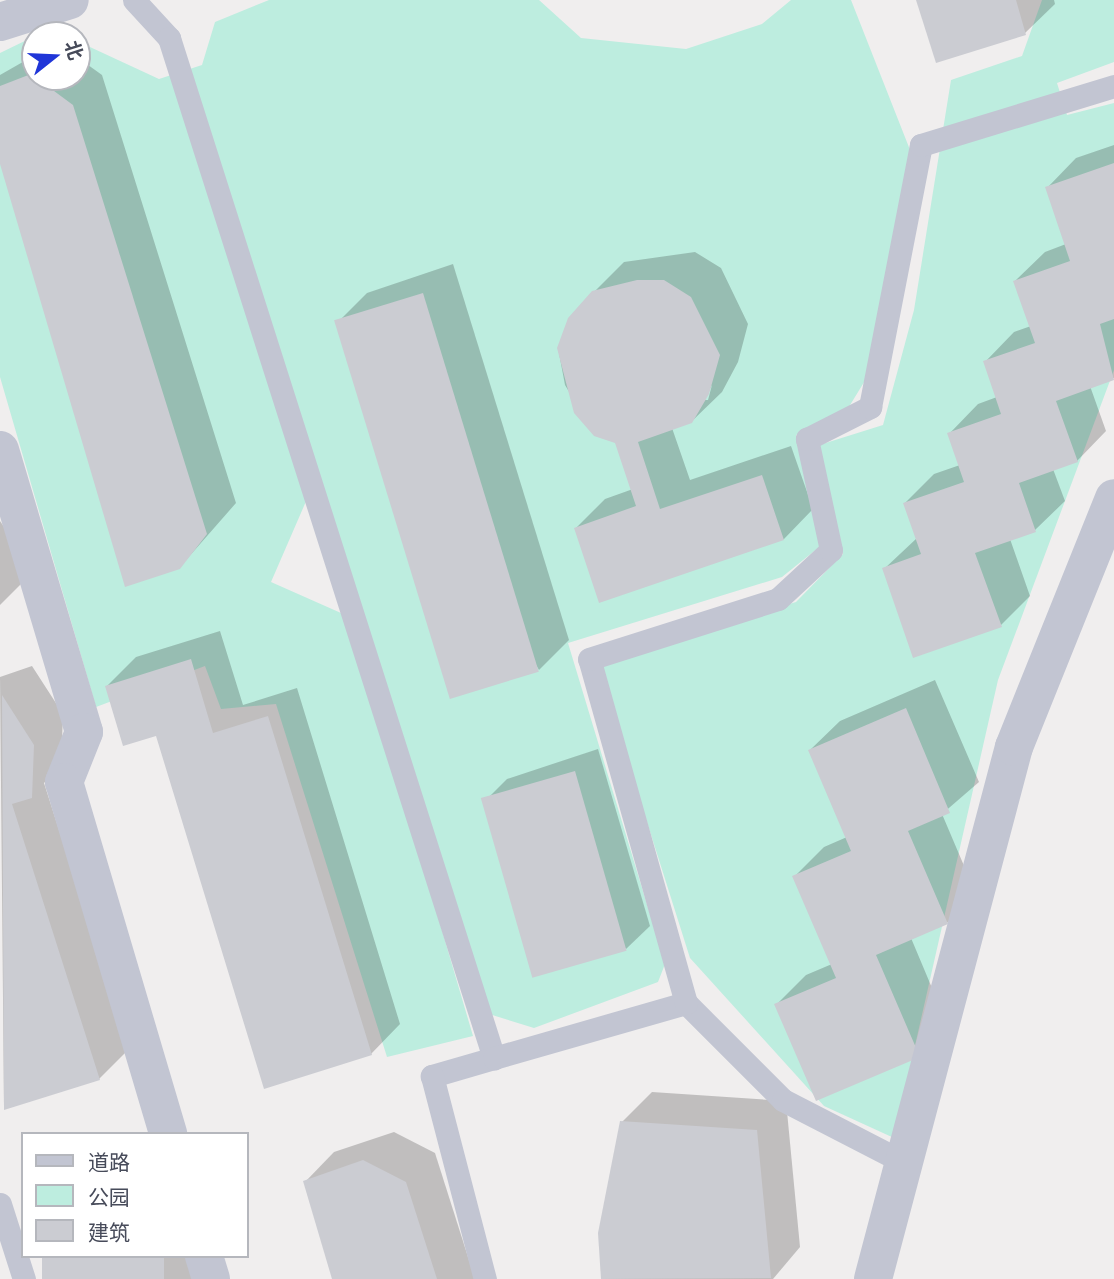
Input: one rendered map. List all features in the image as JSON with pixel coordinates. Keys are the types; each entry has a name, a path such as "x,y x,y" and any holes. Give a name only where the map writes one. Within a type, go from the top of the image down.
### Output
{"street":[{"path":"0,22 70,0"},
{"path":"0,450 84,732 64,782 167,1132"},
{"path":"873,1279 1014,747 1114,498"},
{"path":"205,1258 211,1279"}],"lane":[{"path":"134,0 169,38 494,1058"},
{"path":"905,1163 783,1100 686,1003 589,659 778,599 831,550 807,439 853,421 870,407 921,145 1114,86"},
{"path":"485,1279 432,1076 686,1003"},
{"path":"0,1204 24,1279"}],"green space":[{"path":"269,0 539,0 581,38 686,49 762,24 791,0 851,0 914,160 874,366 839,423 796,435 823,544 782,577 568,643 665,964 658,982 534,1028 489,1014 317,476 271,582 350,617 473,1036 387,1057 276,704 221,709 205,666 96,707 0,377 0,53 21,43 21,91 91,91 91,47 159,79 202,65 215,22"},
{"path":"1042,0 1114,0 1114,62 1057,83 1067,115 1114,103 1114,370 998,680 894,1138 824,1106 690,958 597,664 796,602 843,554 816,446 883,425 914,310 951,80 1022,56"}],"building":[{"path":"916,0 1016,0 1026,35 936,63"},
{"path":"21,78 21,91 54,91 73,105 207,534 180,569 125,587 0,164 0,86"},
{"path":"1114,163 1114,319 1100,324 1114,380 1056,401 1078,462 1019,483 1036,532 975,553 1002,627 913,658 882,568 921,554 903,503 964,482 947,433 1001,414 983,361 1035,343 1013,281 1070,261 1045,187"},
{"path":"637,280 664,280 691,297 720,355 709,394 692,423 638,442 660,509 762,475 784,540 599,603 574,528 636,506 615,443 594,436 574,413 557,348 568,318 592,291"},
{"path":"423,293 539,672 450,699 334,320"},
{"path":"191,659 213,733 268,716 372,1055 264,1089 156,736 123,746 105,686"},
{"path":"2,695 34,745 32,798 12,804 100,1080 4,1110"},
{"path":"906,708 950,813 908,831 948,924 876,955 920,1057 816,1101 774,1004 836,978 792,876 851,851 808,750"},
{"path":"575,771 627,951 532,978 481,798"},
{"path":"620,1121 757,1130 771,1278 601,1279 598,1233"},
{"path":"363,1160 406,1182 437,1279 332,1279 303,1181"},
{"path":"42,1258 164,1258 164,1279 42,1279"}]}
